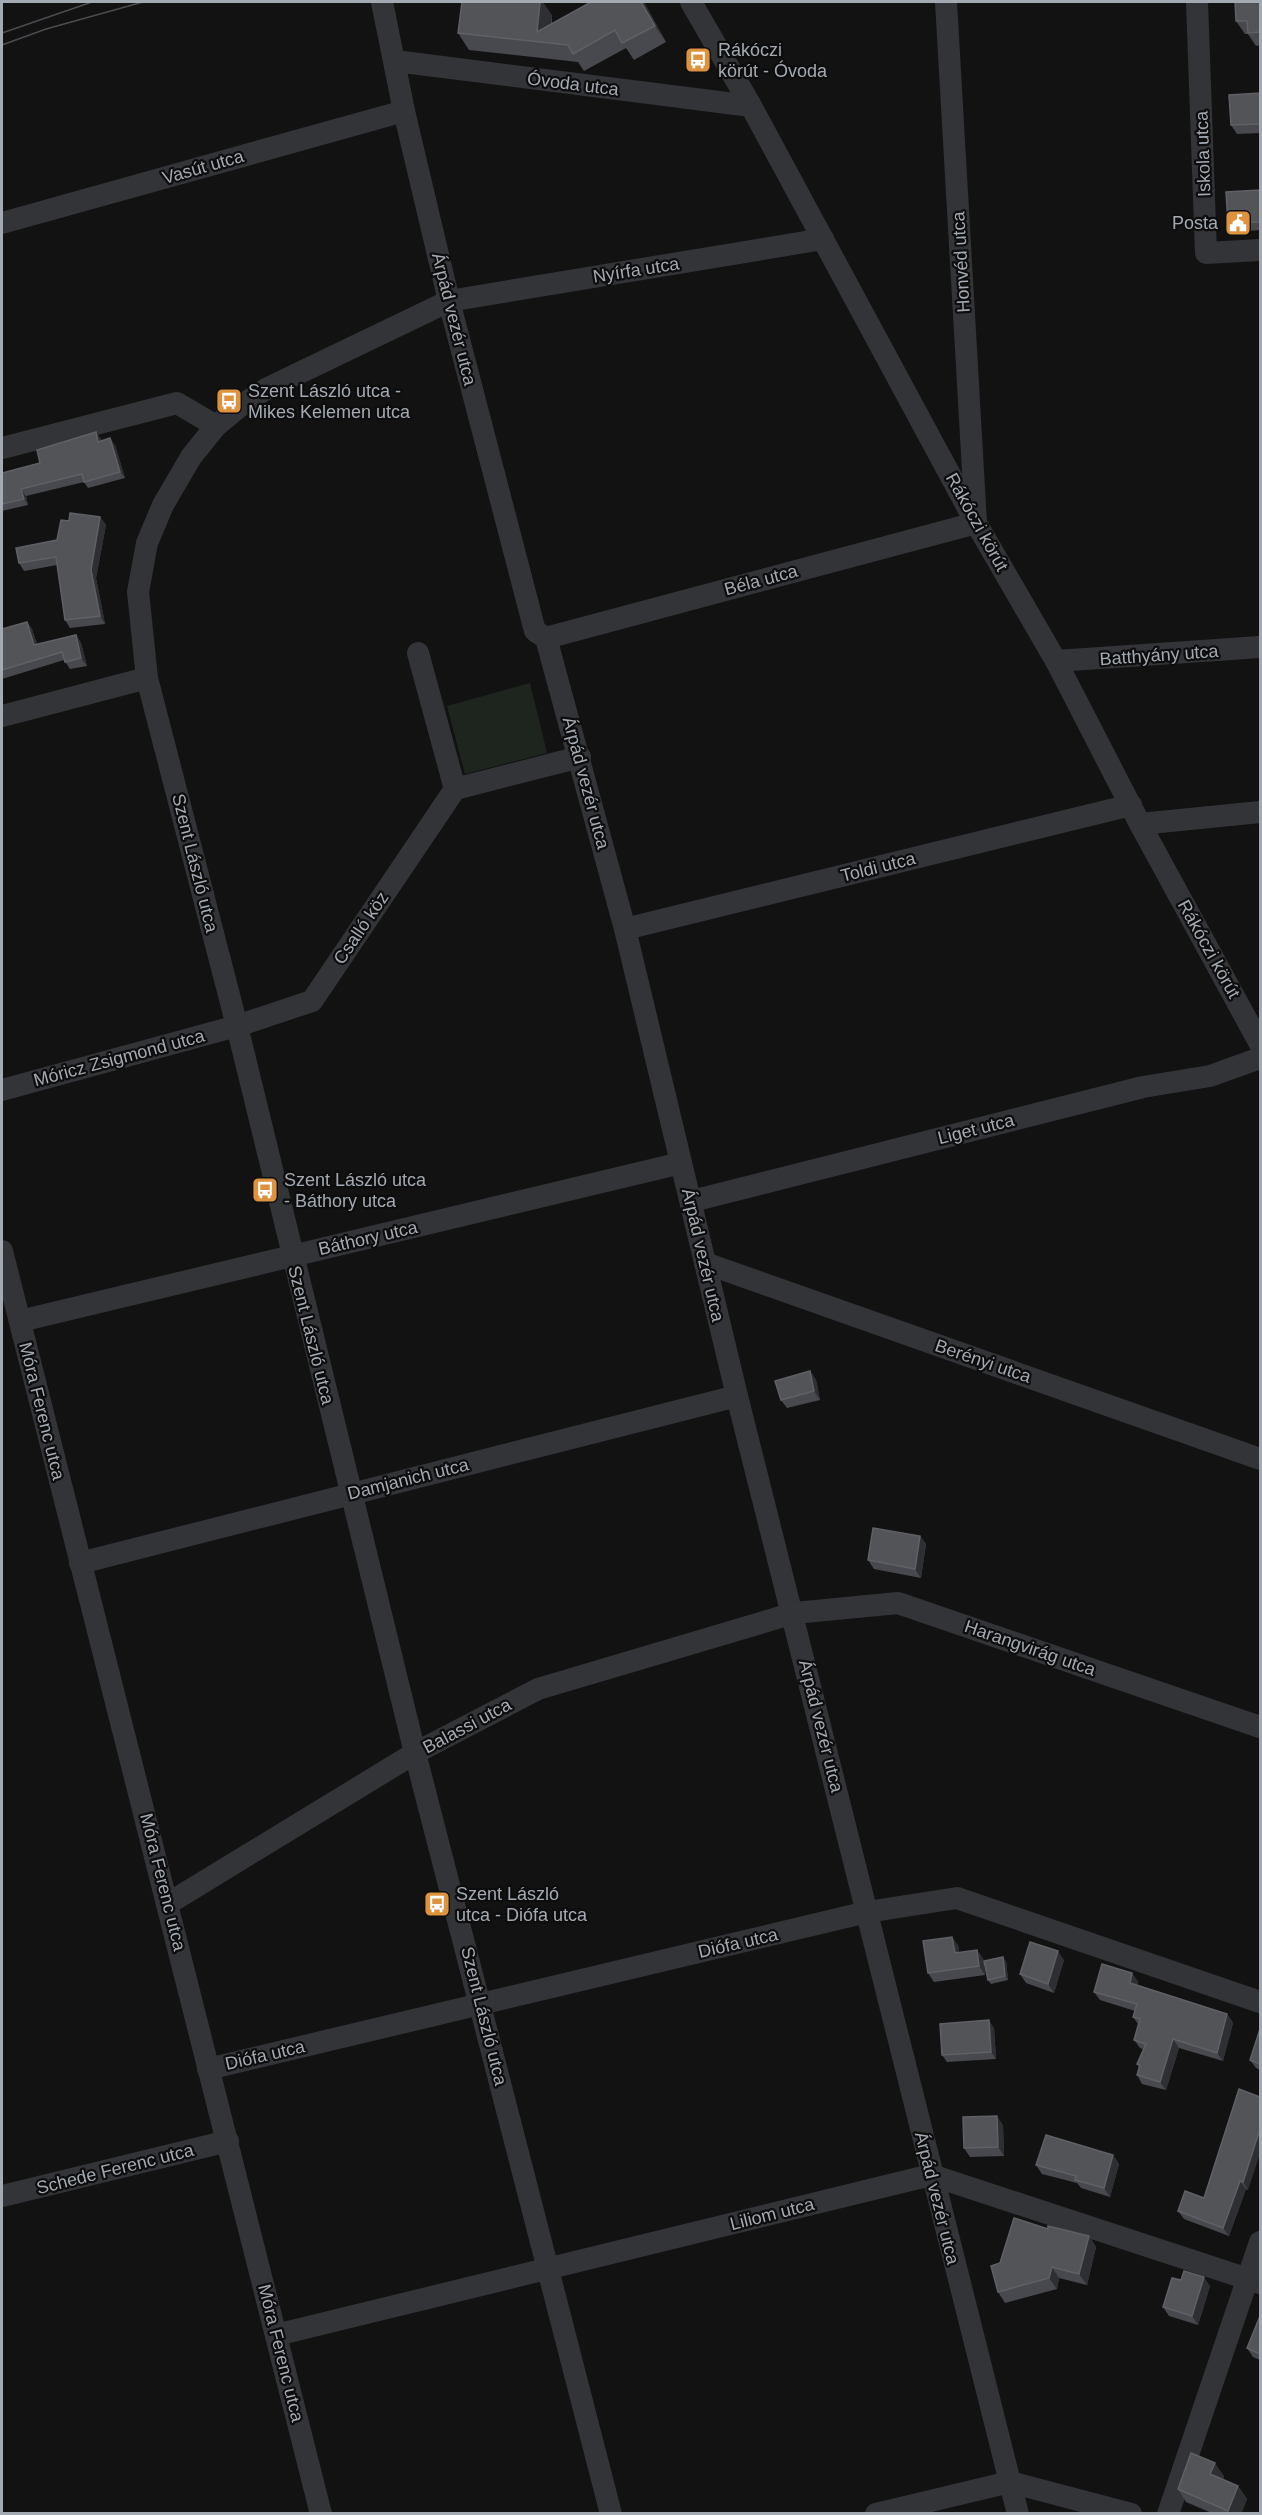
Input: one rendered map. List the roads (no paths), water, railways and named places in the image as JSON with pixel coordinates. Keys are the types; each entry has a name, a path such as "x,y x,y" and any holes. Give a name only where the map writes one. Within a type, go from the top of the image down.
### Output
{"street":[{"name":"Árpád vezér utca","path":"382,2 404,111 449,301 535,631 546,638 625,929 737,1396 794,1613 931,2175 1018,2514"},
{"name":"Rákóczi körút","path":"691,2 751,106 976,523 1056,661 1135,815 1260,1044"},
{"name":"Honvéd utca","path":"946,2 976,523"},
{"name":"Iskola utca","path":"1197,2 1206,253 1260,250"},
{"name":"Óvoda utca","path":"395,61 751,106"},
{"name":"Vasút utca","path":"2,224 404,111"},
{"name":"Nyírfa utca","path":"449,301 823,239"},
{"name":"Szent László utca","path":"449,301 266,389 216,426 176,481 147,543 138,592 147,678 237,1026 291,1256 415,1753 610,2514"},
{"path":"2,448 177,403 216,426"},
{"name":"Béla utca","path":"546,638 976,523"},
{"name":"Batthyány utca","path":"1056,661 1260,647"},
{"path":"418,653 455,789 580,757"},
{"path":"2,716 147,678"},
{"name":"Csalló köz","path":"237,1026 312,1001 455,789"},
{"name":"Toldi utca","path":"625,929 1135,815 1260,812"},
{"name":"Móricz Zsigmond utca","path":"2,1090 237,1026"},
{"name":"Liget utca","path":"692,1201 1143,1087 1210,1076 1260,1058"},
{"name":"Báthory utca","path":"20,1321 681,1163"},
{"name":"Móra Ferenc utca","path":"2,1251 80,1563 169,1903 208,2069 321,2514"},
{"name":"Berényi utca","path":"705,1263 1260,1459"},
{"name":"Damjanich utca","path":"80,1563 737,1396"},
{"name":"Harangvirág utca","path":"794,1613 898,1603 1260,1727"},
{"name":"Balassi utca","path":"169,1903 415,1753 538,1689 794,1613"},
{"name":"Diófa utca","path":"208,2069 867,1912 957,1898 1260,2002"},
{"name":"Schede Ferenc utca","path":"2,2196 228,2141"},
{"path":"931,2175 1254,2281"},
{"name":"Liliom utca","path":"276,2336 931,2175"},
{"path":"1168,2514 1254,2281 1260,2242"},
{"path":"876,2514 1010,2482 1131,2514"}],"tram line":[{"path":"2,33 92,2"},
{"path":"2,45 46,29 143,2"}],"place":[{"name":"Rákóczi körút - Óvoda","path":"698,60"},
{"name":"Posta","path":"1238,223"},
{"name":"Szent László utca - Mikes Kelemen utca","path":"229,401"},
{"name":"Szent László utca - Báthory utca","path":"265,1190"},
{"name":"Szent László utca - Diófa utca","path":"437,1904"}]}
